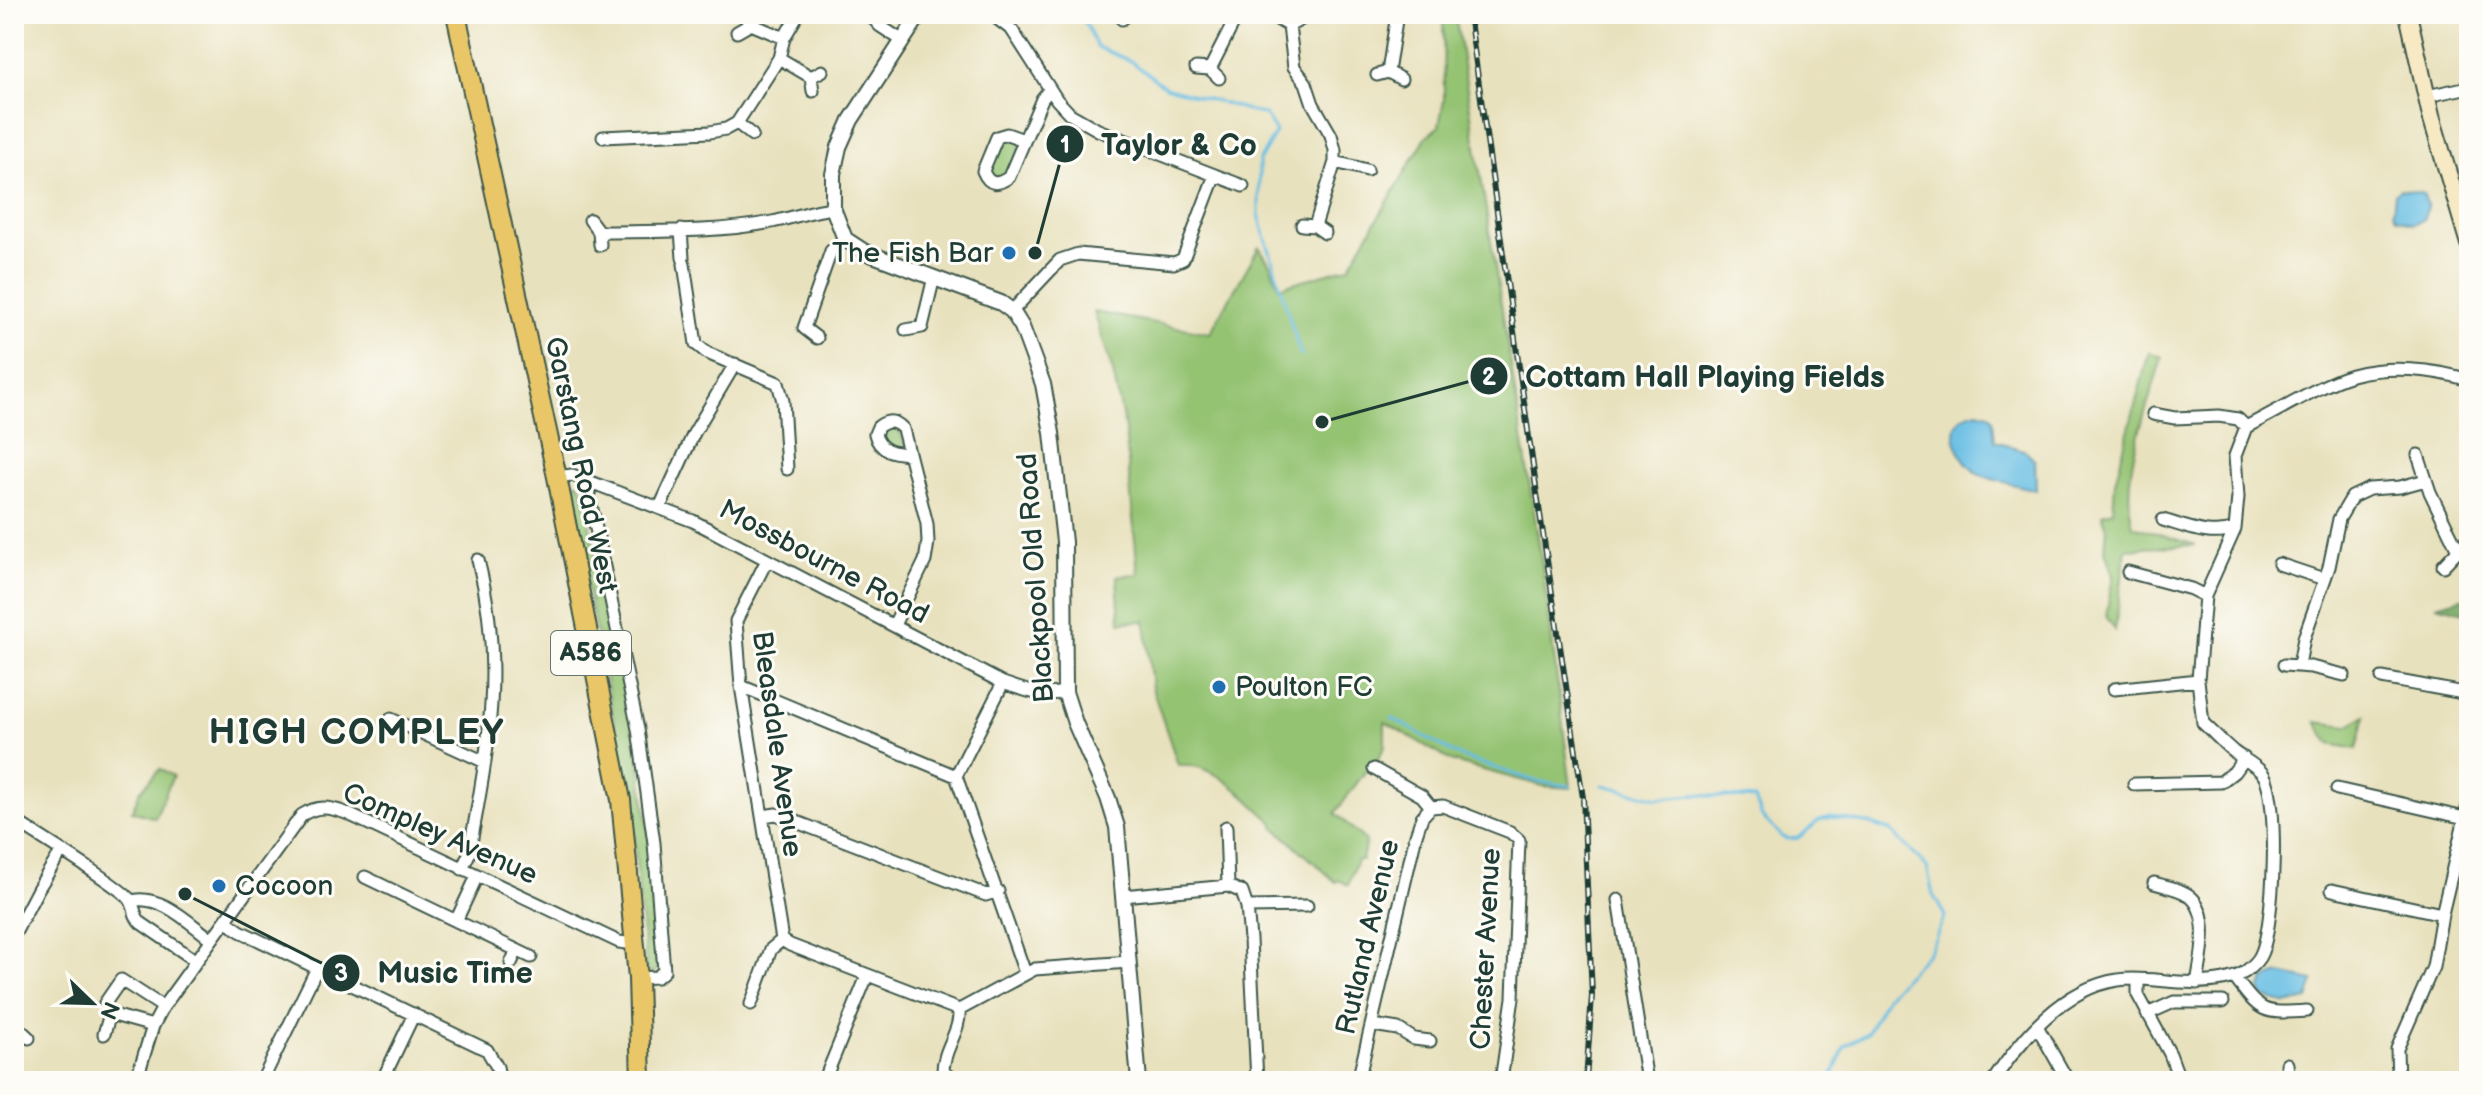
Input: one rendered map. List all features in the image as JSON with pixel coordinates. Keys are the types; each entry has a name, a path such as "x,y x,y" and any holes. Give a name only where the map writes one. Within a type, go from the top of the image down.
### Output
{"main road":[{"name":"Garstang Road West","path":"456,14 557,477 621,800 644,1080"},
{"path":"2408,14 2427,96 2469,244"}],"street":[{"path":"603,137 710,132 737,123 779,58 784,38 798,14"},
{"path":"869,14 880,26 903,41"},
{"path":"920,14 844,131 833,174 833,208 845,239 865,252 1001,303 1012,311 1060,260 1078,254 1174,263 1183,259 1215,175"},
{"path":"991,14 1012,30 1070,114 1084,123 1243,186"},
{"path":"1196,68 1214,74 1238,14"},
{"path":"1269,14 1289,26"},
{"path":"1289,26 1311,14"},
{"path":"1397,14 1382,74 1401,79"},
{"path":"737,32 747,19 784,38"},
{"path":"1289,26 1292,61 1334,142 1335,162 1320,230 1302,225"},
{"path":"779,58 817,74 813,91"},
{"path":"2427,96 2469,87"},
{"path":"1024,140 1007,134 997,137 983,171 986,179 1000,184 1009,177 1042,99 1050,89"},
{"path":"674,134 677,121"},
{"path":"737,123 752,135"},
{"path":"1335,162 1367,170"},
{"path":"599,232 681,230 772,222 833,208"},
{"path":"590,220 599,232 600,245"},
{"path":"681,230 696,344 707,353 778,383 783,401 787,469"},
{"path":"817,338 804,328 831,251 845,239"},
{"path":"906,330 922,327 934,277"},
{"name":"Blackpool Old Road","path":"1012,311 1031,348 1043,384 1052,433 1065,556 1065,692 1117,827 1139,1081"},
{"path":"660,507 694,433 735,364"},
{"path":"1993,1081 2018,1045 2037,1026 2065,1002 2094,987 2119,979 2197,983 2234,977 2245,972 2261,956 2270,926 2274,863 2273,799 2264,774 2203,723 2198,680 2205,596 2235,529 2238,497 2235,456 2246,427 2351,376 2385,369 2442,373 2469,380"},
{"path":"2153,414 2175,418 2219,416 2238,419 2246,427"},
{"path":"894,625 921,571 928,542 927,524 909,454"},
{"path":"2418,455 2445,527 2458,550"},
{"name":"Mossbourne Road","path":"557,477 569,475 589,481 693,521 1003,683 1034,694 1065,692"},
{"path":"2299,665 2339,519 2352,497 2369,489 2400,487 2426,480"},
{"name":"Garstang Road West","path":"589,481 588,490 638,729 659,886 664,971 657,977 638,978"},
{"path":"2163,520 2203,532 2225,533 2235,529"},
{"path":"2443,566 2469,539"},
{"path":"462,869 469,854 493,705 493,652 486,592 478,560"},
{"name":"Bleasdale Avenue","path":"767,560 736,621 741,686 782,940"},
{"path":"2279,564 2324,579"},
{"path":"2128,572 2191,589 2205,596"},
{"path":"2284,665 2299,665 2344,675"},
{"path":"2382,678 2469,694"},
{"path":"2114,689 2198,680"},
{"path":"1003,683 956,776 1025,973"},
{"path":"741,686 956,776"},
{"path":"391,719 485,762"},
{"path":"2134,784 2221,782 2234,772 2244,758"},
{"name":"Chester Avenue","path":"1374,769 1422,796 1431,807 1443,806 1510,832 1519,840 1513,998 1501,1081"},
{"path":"2337,789 2465,818"},
{"path":"2398,1081 2397,1049 2433,967 2442,914 2469,801"},
{"name":"Compley Avenue","path":"136,1081 153,1026 163,1007 302,815 319,807 341,811 619,942 635,944"},
{"name":"Rutland Avenue","path":"1358,1081 1416,835 1422,817 1431,807"},
{"path":"763,816 776,814 986,895 998,891"},
{"path":"14,820 109,882 131,901 134,917 195,960"},
{"path":"1226,827 1228,886"},
{"path":"14,935 61,852"},
{"path":"456,921 477,876"},
{"path":"2154,883 2188,894 2198,907 2203,921 2197,983"},
{"path":"371,884 531,957"},
{"path":"1123,896 1228,886 1242,892 1247,907 1257,1081"},
{"path":"2332,890 2442,914"},
{"path":"131,901 142,898 159,903 211,939"},
{"path":"1618,900 1647,1081"},
{"path":"1247,907 1307,906"},
{"path":"226,921 240,931 487,1050 493,1057 500,1081"},
{"path":"751,1004 771,949 782,940 959,1010 1035,969 1129,962"},
{"path":"511,963 517,950"},
{"path":"262,1081 317,968"},
{"path":"824,1081 867,976"},
{"path":"2234,977 2252,1001 2272,1013 2307,1011"},
{"path":"105,1003 121,980 163,1007"},
{"path":"2138,980 2138,995 2170,1054 2180,1081"},
{"path":"2147,1014 2174,1002 2223,1002"},
{"path":"959,1010 960,1018 943,1062 943,1071 960,1081"},
{"path":"104,1034 110,1014 153,1026"},
{"path":"382,1081 414,1014"},
{"path":"14,1024 29,1038"},
{"path":"1373,1025 1398,1029 1414,1039 1430,1041"},
{"path":"2037,1026 2068,1081"},
{"path":"2287,1064 2289,1081"}],"green space":[{"path":"1443,14 1455,14 1541,556 1571,788 1543,786 1453,762 1385,722 1385,746 1377,761 1374,760 1335,813 1366,841 1362,860 1357,860 1348,885 1339,880 1336,882 1230,784 1205,769 1178,765 1152,688 1145,621 1120,622 1117,576 1138,574 1125,429 1113,372 1094,312 1210,333 1259,247 1279,287 1349,267 1426,137 1439,126 1444,99"},
{"path":"997,137 1024,140 1009,177 986,179"},
{"path":"2149,352 2162,357 2132,463 2130,506 2133,526 2196,545 2126,549 2115,630 2106,616 2113,576 2105,551 2107,528 2102,514 2113,511 2115,482"},
{"path":"895,422 909,454 891,452 876,430"},
{"path":"575,483 582,488 639,758 651,849 660,967 652,974 646,969 631,804 569,496 569,489"},
{"path":"2469,596 2469,613 2436,605"},
{"path":"2365,716 2357,749 2330,744 2316,722 2347,726"},
{"path":"160,769 173,776 155,818 132,811 140,791"}],"water":[{"path":"2400,189 2423,193 2428,207 2423,220 2413,224 2396,218 2393,212 2395,194"},
{"path":"1978,411 1989,414 1993,420 1995,441 2026,451 2035,460 2036,490 1980,475 1962,457 1955,438 1956,429 1966,415"},
{"path":"2280,974 2314,981 2308,999 2286,1004 2263,997 2260,989 2265,979"}],"waterway":[{"path":"1081,14 1097,47 1131,61 1165,87 1265,115 1276,132 1259,161 1259,215 1301,356"},
{"path":"1392,718 1459,756 1535,781 1570,786"},
{"path":"1603,785 1657,798 1696,795 1755,799 1762,817 1789,839 1798,838 1820,820 1831,817 1871,824 1891,831 1927,867 1933,895 1945,916 1930,950 1886,997 1867,1033 1845,1046 1830,1081"}],"railway":[{"path":"1469,14 1583,798 1592,995 1586,1081"}],"place":[{"name":"The Fish Bar","path":"1009,253"},
{"name":"Taylor & Co","path":"1035,253"},
{"name":"Cottam Hall Playing Fields","path":"1322,422"},
{"name":"Poulton FC","path":"1219,687"},
{"name":"Cocoon","path":"219,886"},
{"name":"Music Time","path":"185,894"}],"district":[{"name":"HIGH COMPLEY","path":"357,733"}]}
